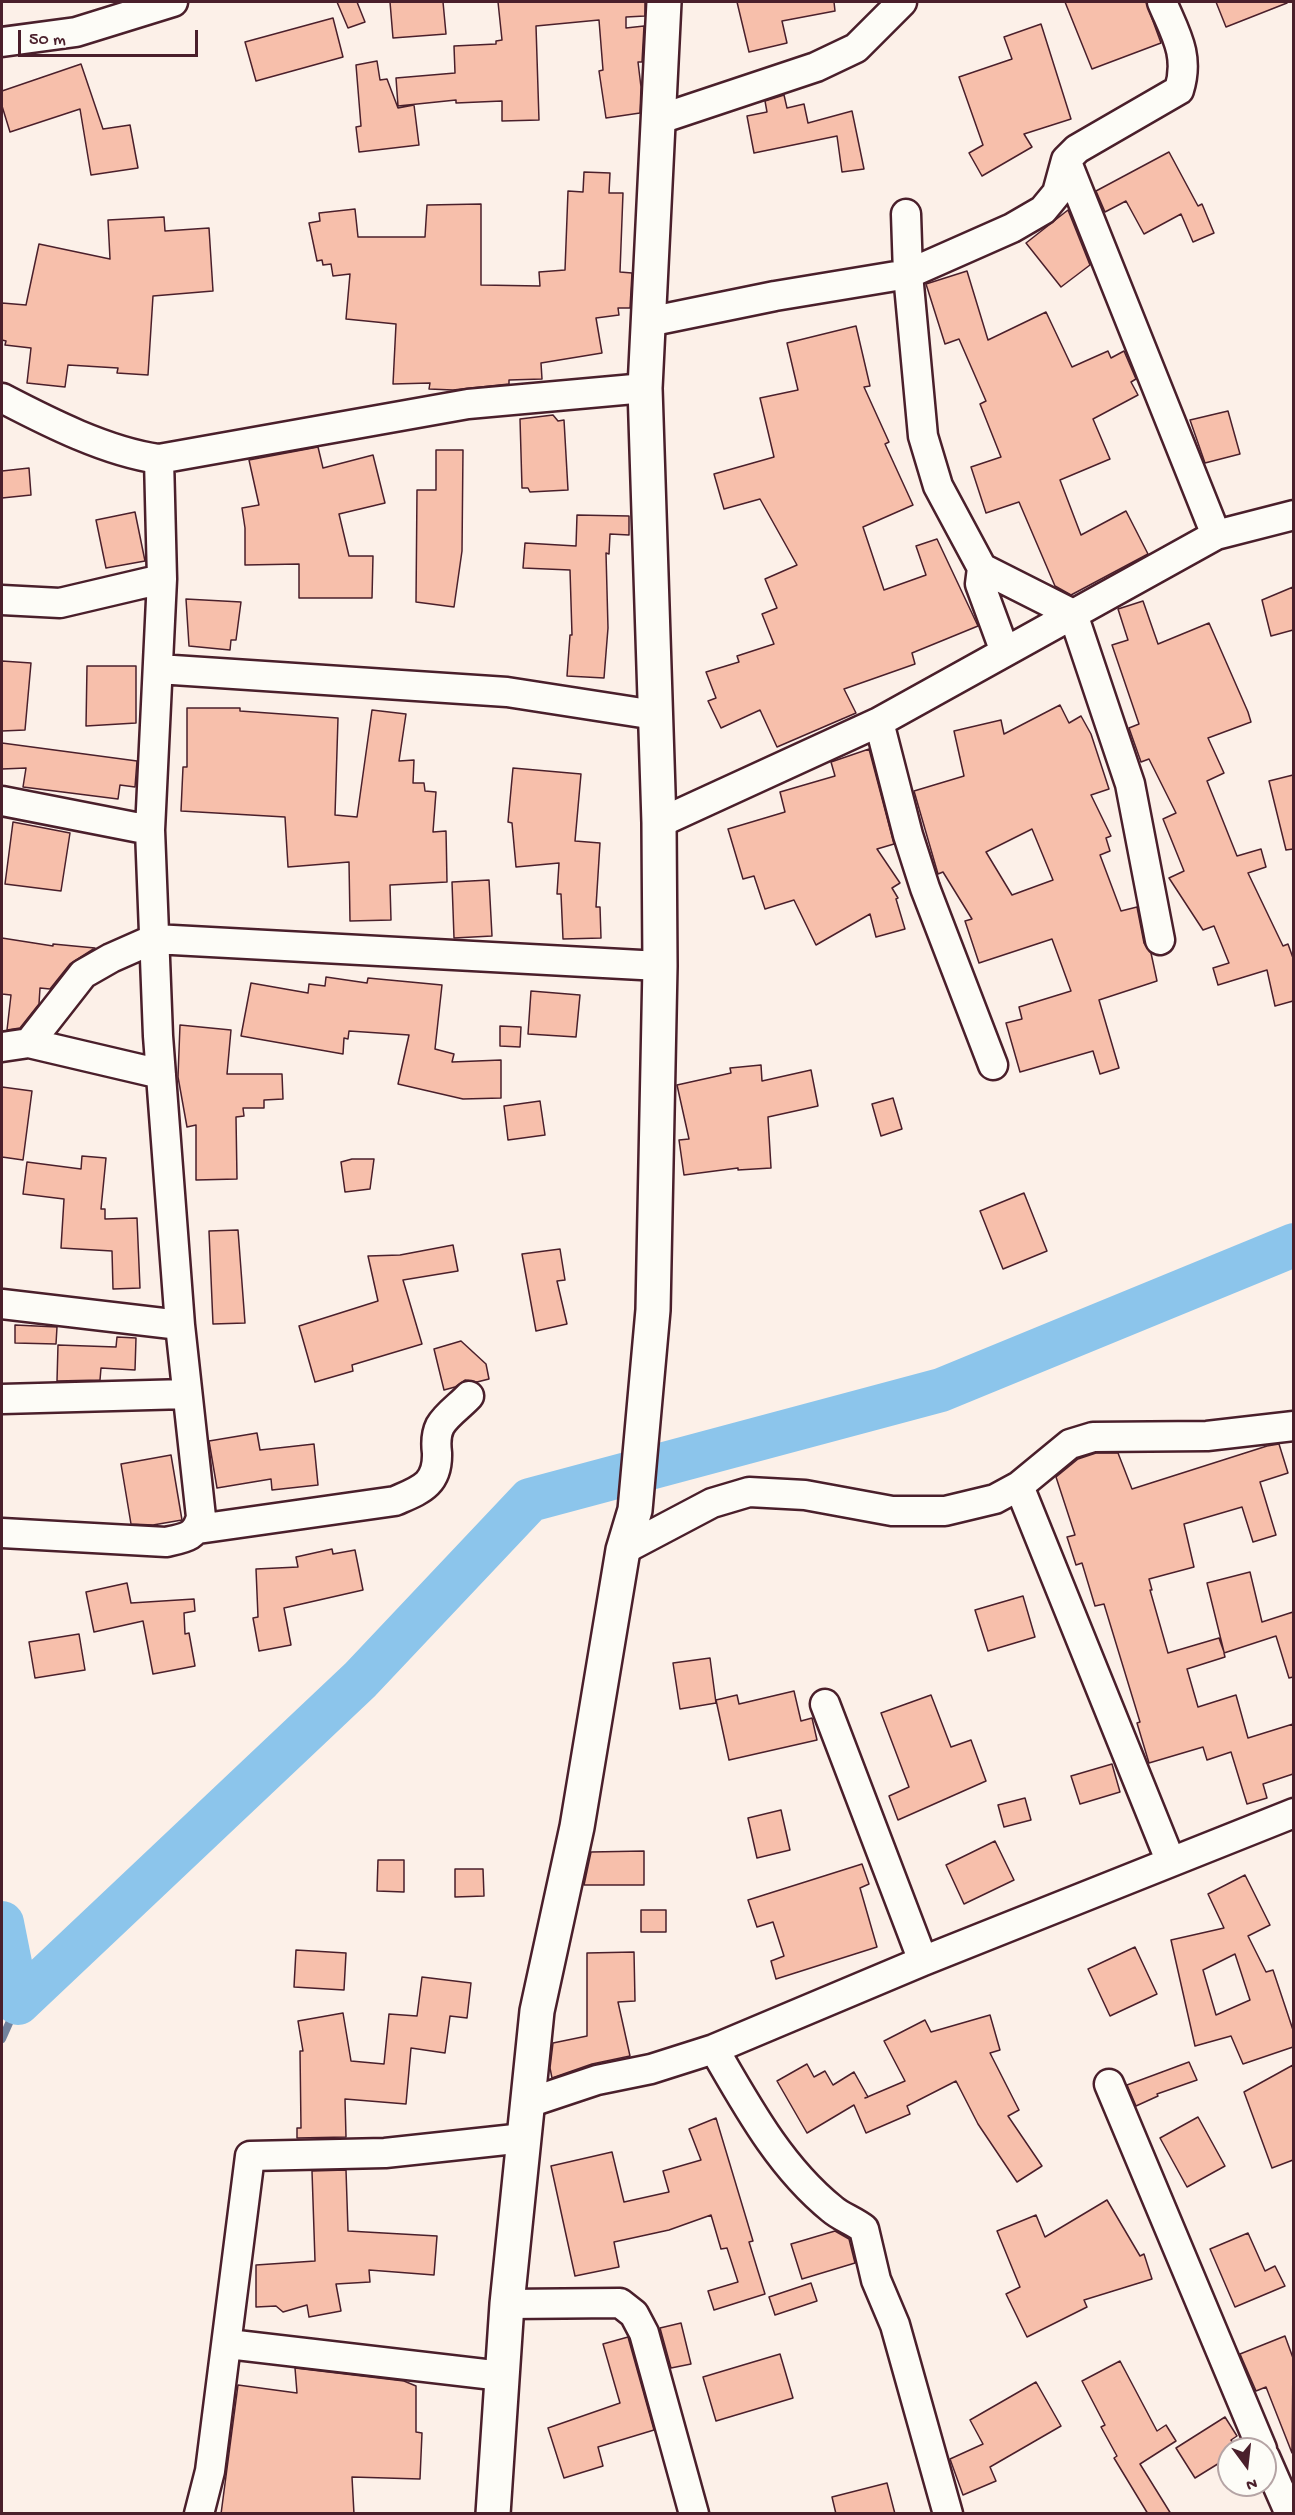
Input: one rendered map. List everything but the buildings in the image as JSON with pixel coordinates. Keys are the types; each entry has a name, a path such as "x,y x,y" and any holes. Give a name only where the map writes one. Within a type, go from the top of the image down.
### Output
{"street":[{"path":"2,42 76,32 172,2"},
{"path":"493,2514 507,2304 537,2011 577,1827 623,1550 634,1510 653,1310 660,966 659,823 645,388 664,2"},
{"path":"657,120 816,67 856,48 902,2"},
{"path":"648,322 775,296 908,274 1012,228 1043,210 1057,193 1066,160 1077,149 1179,90 1185,72 1183,54 1162,2"},
{"path":"1066,160 1216,535"},
{"path":"906,213 908,274 923,436 938,486 982,568 1073,614 1130,784 1160,940"},
{"path":"2,398 39,417 135,456 159,459 468,404 645,388"},
{"path":"159,459 162,579 150,830 161,1074 180,1325 201,1517 198,1529"},
{"path":"659,823 879,722 1216,535 1293,515"},
{"path":"982,568 980,584 1005,652"},
{"path":"2,600 60,603 162,579"},
{"path":"158,669 507,692 655,715"},
{"path":"879,722 908,835 925,888 993,1065"},
{"path":"2,801 150,830"},
{"path":"29,1043 83,974 111,958 154,939 660,966"},
{"path":"2,1047 29,1043 161,1074"},
{"path":"2,1304 180,1325"},
{"path":"2,1399 187,1394"},
{"path":"2,1533 166,1542 189,1537 198,1529 395,1501 424,1488 432,1477 437,1461 436,1444 440,1426 470,1396"},
{"path":"623,1550 712,1503 749,1492 805,1495 892,1511 945,1511 995,1499 1019,1486 1070,1444 1093,1437 1207,1436 1293,1426"},
{"path":"1019,1486 1170,1860"},
{"path":"825,1704 923,1961"},
{"path":"528,2103 597,2080 651,2069 714,2049 1170,1860 1293,1813"},
{"path":"714,2049 756,2123 792,2169 833,2210 864,2229 876,2280 895,2325 948,2514"},
{"path":"1109,2084 1257,2437"},
{"path":"199,2514 210,2470 228,2344 250,2156 385,2153 524,2138"},
{"path":"507,2304 620,2303 634,2314 644,2333 694,2514"},
{"path":"228,2344 502,2376"},
{"path":"1277,2484 1290,2514"}],"waterway":[{"path":"2,1923 18,2003 360,1680 530,1500 941,1390 1294,1245"},
{"path":"2,2039 18,2003"}]}
